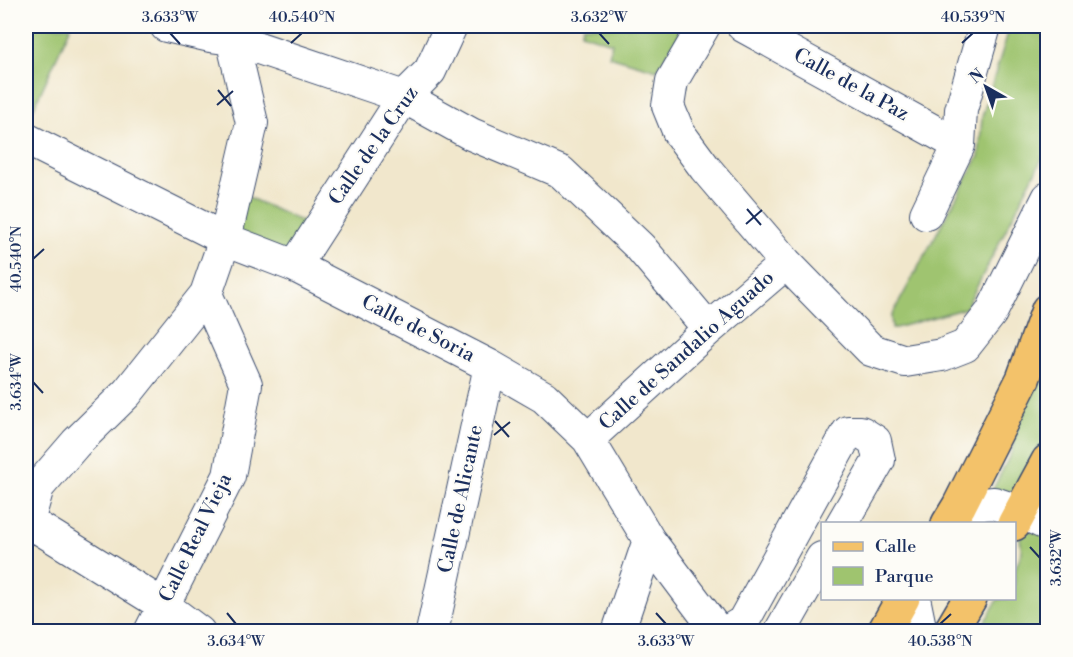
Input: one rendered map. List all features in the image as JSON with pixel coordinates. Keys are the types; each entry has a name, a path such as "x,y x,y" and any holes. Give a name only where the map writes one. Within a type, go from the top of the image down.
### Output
{"main road":[{"path":"954,515 1023,379 1047,310"},
{"path":"1027,520 1047,460"},
{"path":"884,632 902,600"},
{"path":"951,632 969,600"}],"street":[{"path":"166,26 210,36 234,32 404,97 471,134 561,172 639,247 709,329"},
{"name":"Calle de la Cruz","path":"295,266 404,97 430,71 451,26"},
{"path":"704,26 672,81 668,106 679,134 786,263 871,350 905,361 942,355 965,345 991,313 1047,198"},
{"name":"Calle de la Paz","path":"743,26 959,145"},
{"path":"926,214 959,145 961,110 985,26"},
{"path":"199,632 156,618 26,524 38,487 76,443 127,393 206,294 225,239 252,123 234,32"},
{"name":"Calle de Soria","path":"26,139 225,239 295,266 544,396 588,439 649,540 717,631 730,630 743,622 848,432 861,432 875,441 879,460 843,522"},
{"name":"Calle de Sandalio Aguado","path":"588,439 709,329 786,263"},
{"name":"Calle Real Vieja","path":"156,618 228,476 246,384 206,294"},
{"name":"Calle de Alicante","path":"432,632 490,366"},
{"path":"954,515 994,503 1027,520"},
{"path":"618,632 649,540"},
{"path":"780,632 821,560"},
{"path":"914,600 921,632"}],"green space":[{"path":"26,26 71,26 29,118 26,117"},
{"path":"583,26 685,26 657,70 609,56 612,43 581,33"},
{"path":"1010,26 1047,26 1047,149 966,308 892,329 891,317 979,156 982,117"},
{"path":"239,193 314,227 293,261 230,236"},
{"path":"1047,343 1047,435 1017,492 992,491 1012,451 1020,403"},
{"path":"1024,529 1047,536 1047,631 974,632 983,625 997,600 1016,600 1016,567 1022,552 1020,538"}]}
